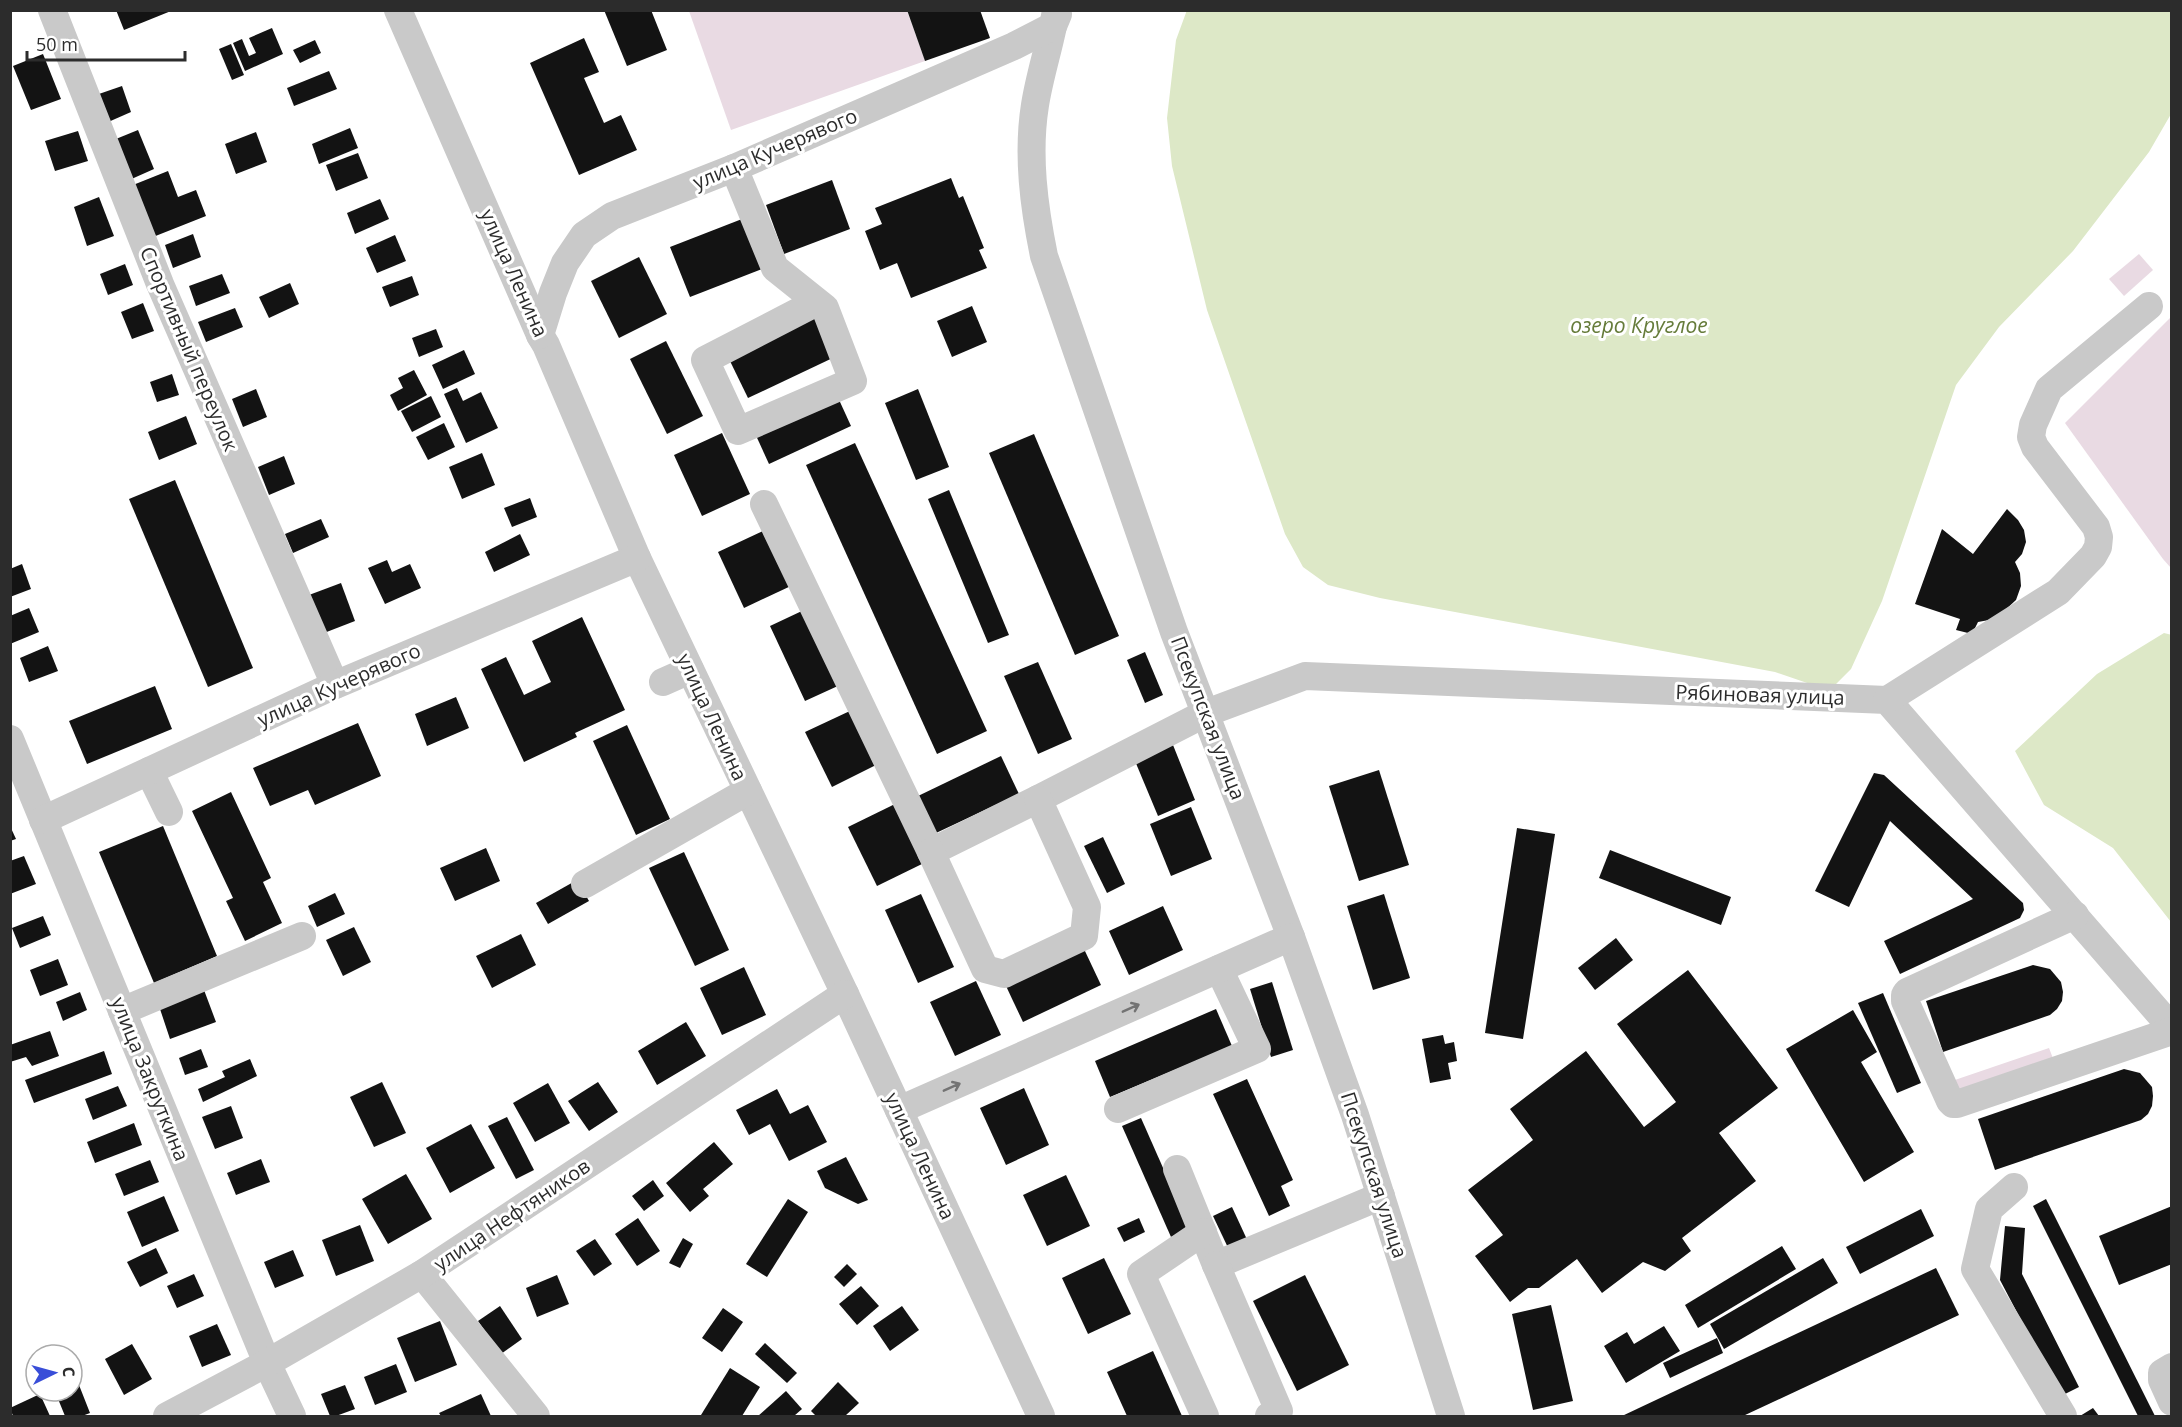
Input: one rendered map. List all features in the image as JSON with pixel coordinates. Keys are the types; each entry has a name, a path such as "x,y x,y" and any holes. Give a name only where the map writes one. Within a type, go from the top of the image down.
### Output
{"street":[{"name":"Спортивный переулок","path":"52,10 160,284 334,685"},
{"name":"улица Ленина","path":"398,10 638,558 845,994 1041,1416"},
{"name":"улица Кучерявого","path":"540,335 565,263 584,235 612,216 734,168 1014,46 1056,16"},
{"name":"Псекупская улица","path":"1056,16 1042,64 1032,133 1033,188 1042,245 1058,299 1174,632 1291,937 1355,1115 1451,1416"},
{"path":"734,168 775,268 825,308 853,381 738,431 705,360 817,302"},
{"path":"2075,915 1905,995 1905,1001 1953,1104 2172,1029 2075,915 1887,700 2058,592 2093,556 2098,548 2099,537 2096,528 2035,447 2031,437 2033,425 2049,389 2149,306"},
{"path":"764,504 985,969 1004,974 1083,936 1087,907 1038,799"},
{"name":"улица Кучерявого","path":"43,820 334,685 638,558"},
{"path":"663,682 690,670"},
{"name":"Рябиновая улица","path":"931,852 1206,712 1305,676 1887,700"},
{"name":"улица Закруткина","path":"10,739 267,1363 292,1416"},
{"path":"149,771 169,812"},
{"path":"585,884 748,791"},
{"path":"122,1011 302,936"},
{"path":"899,1110 1291,937"},
{"path":"1118,1109 1257,1049 1219,969"},
{"name":"улица Нефтяников","path":"167,1416 267,1363 422,1274 845,994"},
{"path":"1177,1168 1279,1411 1269,1416"},
{"path":"2014,1187 1989,1209 1975,1269 2063,1416"},
{"path":"1216,1264 1381,1196"},
{"path":"1203,1232 1141,1274 1205,1416"},
{"path":"422,1274 536,1416"},
{"path":"2172,1367 2162,1373 2162,1380 2172,1402"}],"shaded area":[{"path":"689,11 907,11 925,61 731,130"},
{"path":"2139,254 2153,270 2124,296 2109,279"},
{"path":"2171,317 2171,568 2065,423"},
{"path":"2049,1048 2054,1061 1954,1095 1949,1082"}],"water":[{"name":"озеро Круглое","path":"1187,10 2171,11 2171,114 2149,152 2073,251 1999,327 1956,385 1882,601 1851,669 1836,684 1816,686 1775,672 1380,598 1328,585 1303,567 1285,534 1207,310 1172,166 1167,118 1176,40"},
{"path":"2164,633 2172,635 2171,922 2113,848 2044,805 2015,751 2097,674"}],"building":[{"path":"116,10 171,10 171,11 124,30"},
{"path":"604,10 651,10 667,50 627,66"},
{"path":"907,10 980,10 990,38 925,61"},
{"path":"272,28 283,54 245,71 233,43 242,39 249,56 256,53 249,38"},
{"path":"584,38 599,72 584,78 604,123 621,115 637,150 579,175 530,63"},
{"path":"315,40 321,53 300,63 293,50"},
{"path":"231,44 244,75 232,80 219,49"},
{"path":"43,54 61,99 31,110 13,66"},
{"path":"329,71 337,89 294,106 287,88"},
{"path":"122,86 131,112 106,123 96,95"},
{"path":"350,128 358,148 319,164 312,144"},
{"path":"138,130 154,169 127,181 111,141"},
{"path":"78,131 88,161 55,171 45,141"},
{"path":"256,132 267,162 236,174 225,144"},
{"path":"358,153 368,178 336,191 326,165"},
{"path":"168,171 178,197 196,190 206,216 153,237 133,185"},
{"path":"951,178 959,198 963,196 984,248 979,250 987,268 911,298 897,263 880,270 865,231 882,224 875,208"},
{"path":"832,180 850,229 784,254 766,205"},
{"path":"99,197 114,236 87,246 74,207"},
{"path":"380,199 389,219 355,234 347,213"},
{"path":"742,219 762,269 690,297 670,247"},
{"path":"193,234 201,257 173,268 165,245"},
{"path":"395,235 406,261 377,273 366,248"},
{"path":"639,257 667,314 619,338 591,281"},
{"path":"125,264 133,285 108,295 100,274"},
{"path":"222,274 230,293 196,306 189,286"},
{"path":"412,276 419,295 390,307 382,287"},
{"path":"290,283 299,304 269,318 259,297"},
{"path":"143,303 154,331 132,339 121,312"},
{"path":"972,306 987,342 952,357 937,321"},
{"path":"235,308 243,327 206,342 198,322"},
{"path":"821,315 839,355 748,398 729,359"},
{"path":"436,329 443,347 419,357 412,338"},
{"path":"666,341 703,416 667,434 630,359"},
{"path":"464,350 475,374 443,389 432,365"},
{"path":"414,370 427,395 398,411 390,395 403,388 398,378"},
{"path":"172,374 179,395 157,402 150,382"},
{"path":"457,388 463,401 481,392 498,428 466,443 444,394"},
{"path":"256,389 267,417 243,427 232,399"},
{"path":"918,389 949,467 916,480 885,403"},
{"path":"835,391 851,426 769,464 753,429"},
{"path":"431,396 441,417 412,432 401,411"},
{"path":"186,416 197,444 159,460 148,432"},
{"path":"444,423 455,447 428,460 416,437"},
{"path":"722,433 750,494 702,516 674,455"},
{"path":"1034,434 1119,636 1075,655 989,453"},
{"path":"855,443 987,731 937,754 806,465"},
{"path":"482,453 495,485 462,499 449,467"},
{"path":"284,456 295,484 269,495 258,467"},
{"path":"175,480 253,668 208,687 129,499"},
{"path":"949,490 1009,635 988,643 928,499"},
{"path":"530,498 537,517 512,527 504,508"},
{"path":"2007,509 2024,530 2026,542 2022,554 2015,562 2020,573 2021,586 2016,600 2003,612 1989,620 1978,622 1972,634 1956,630 1960,619 1915,604 1942,529 1973,554"},
{"path":"321,519 329,537 293,553 285,534"},
{"path":"767,529 793,585 744,608 718,552"},
{"path":"520,534 530,555 494,572 485,552"},
{"path":"387,560 392,572 410,564 421,588 385,604 368,568"},
{"path":"22,564 31,589 10,597 10,569"},
{"path":"341,583 355,621 324,633 309,595"},
{"path":"29,608 39,632 10,644 10,616"},
{"path":"804,610 840,685 805,701 770,626"},
{"path":"582,617 625,710 575,733 577,737 524,762 481,669 506,657 524,695 551,682 532,641"},
{"path":"48,646 58,671 29,682 20,658"},
{"path":"1145,652 1163,695 1145,703 1127,660"},
{"path":"1038,662 1072,739 1038,754 1004,676"},
{"path":"155,686 172,729 87,764 69,721"},
{"path":"456,697 469,728 427,746 415,714"},
{"path":"852,710 878,764 832,787 805,732"},
{"path":"358,723 381,776 315,805 308,790 270,806 253,768"},
{"path":"627,725 670,819 636,835 593,741"},
{"path":"1173,745 1195,800 1158,816 1135,761"},
{"path":"1001,756 1019,794 936,833 918,796"},
{"path":"1379,770 1409,865 1359,881 1329,786"},
{"path":"1874,773 1884,775 2023,903 2024,910 2020,918 1900,974 1884,941 1973,899 1890,821 1849,907 1815,891"},
{"path":"231,792 271,878 263,882 282,923 245,941 226,901 233,898 192,811"},
{"path":"895,804 924,863 877,886 848,827"},
{"path":"1191,807 1212,859 1171,876 1150,824"},
{"path":"10,826 16,839 10,841"},
{"path":"163,826 217,956 154,983 99,852"},
{"path":"1517,828 1555,834 1523,1039 1485,1033"},
{"path":"1103,837 1125,884 1107,893 1084,846"},
{"path":"486,848 500,881 455,901 440,868"},
{"path":"1610,850 1731,897 1721,925 1599,878"},
{"path":"684,852 729,950 695,966 649,868"},
{"path":"24,856 36,884 10,894 10,861"},
{"path":"577,880 589,901 548,924 536,903"},
{"path":"335,893 345,914 317,927 308,906"},
{"path":"921,894 954,967 918,983 885,910"},
{"path":"1384,894 1410,978 1373,990 1347,906"},
{"path":"1163,906 1183,950 1129,975 1109,931"},
{"path":"43,916 51,935 20,948 12,928"},
{"path":"354,927 371,962 343,976 326,940"},
{"path":"521,934 536,965 492,988 476,956"},
{"path":"1616,938 1633,960 1595,990 1578,968"},
{"path":"1084,949 1101,985 1023,1022 1006,986"},
{"path":"58,959 68,985 40,996 30,970"},
{"path":"2033,965 2050,969 2061,982 2062,1001 2057,1009 2050,1015 1943,1052 1926,1001"},
{"path":"744,967 766,1015 722,1035 700,988"},
{"path":"1688,970 1778,1088 1719,1133 1756,1181 1682,1238 1691,1251 1665,1271 1643,1262 1602,1293 1577,1259 1539,1288 1528,1288 1510,1302 1475,1256 1503,1235 1468,1190 1533,1140 1510,1109 1586,1051 1644,1127 1676,1102 1617,1024"},
{"path":"976,981 1001,1035 955,1056 930,1002"},
{"path":"1272,982 1293,1050 1271,1057 1250,989"},
{"path":"204,990 216,1022 170,1039 159,1006"},
{"path":"80,992 87,1010 63,1021 56,1002"},
{"path":"1883,993 1921,1083 1897,1093 1858,1003"},
{"path":"1216,1009 1232,1046 1110,1097 1095,1061"},
{"path":"1853,1010 1877,1052 1861,1062 1914,1152 1864,1182 1786,1049"},
{"path":"686,1022 706,1056 657,1085 638,1051"},
{"path":"50,1031 59,1056 32,1066 26,1057 10,1062 10,1045"},
{"path":"1443,1035 1445,1044 1454,1042 1457,1061 1448,1063 1451,1079 1430,1083 1422,1039"},
{"path":"201,1049 208,1067 185,1075 179,1058"},
{"path":"104,1051 112,1074 34,1103 25,1080"},
{"path":"250,1059 257,1076 203,1102 198,1089 225,1077 222,1071"},
{"path":"2124,1069 2140,1073 2152,1087 2152,1106 2141,1120 1995,1170 1978,1119"},
{"path":"1247,1079 1293,1180 1281,1186 1290,1206 1269,1216 1213,1094"},
{"path":"382,1082 406,1133 374,1147 350,1097"},
{"path":"598,1082 618,1112 589,1131 568,1101"},
{"path":"548,1083 570,1123 535,1142 513,1103"},
{"path":"118,1086 127,1106 93,1120 85,1099"},
{"path":"1024,1088 1049,1145 1006,1165 980,1108"},
{"path":"777,1089 790,1114 808,1105 827,1142 789,1161 770,1124 749,1135 736,1110"},
{"path":"231,1106 243,1138 215,1149 202,1117"},
{"path":"507,1117 534,1170 516,1179 488,1126"},
{"path":"1141,1118 1190,1229 1171,1237 1122,1126"},
{"path":"134,1123 142,1145 95,1163 87,1142"},
{"path":"471,1124 495,1168 450,1193 426,1148"},
{"path":"714,1142 733,1164 703,1189 709,1196 690,1212 666,1183"},
{"path":"846,1157 868,1200 858,1204 825,1188 817,1171"},
{"path":"261,1159 270,1182 236,1195 227,1173"},
{"path":"150,1160 159,1182 124,1196 115,1174"},
{"path":"406,1174 432,1219 388,1244 362,1199"},
{"path":"1066,1175 1090,1226 1047,1246 1023,1195"},
{"path":"653,1180 664,1196 644,1211 632,1196"},
{"path":"164,1196 179,1231 142,1247 127,1212"},
{"path":"788,1199 808,1212 767,1277 746,1264"},
{"path":"2046,1199 2155,1416 2138,1416 2033,1206"},
{"path":"2172,1206 2172,1264 2119,1285 2099,1236"},
{"path":"1232,1207 1250,1246 1231,1254 1213,1216"},
{"path":"1921,1209 1934,1236 1860,1274 1846,1247"},
{"path":"638,1218 660,1251 637,1266 615,1234"},
{"path":"1139,1218 1145,1232 1124,1242 1117,1228"},
{"path":"360,1225 374,1261 336,1276 322,1240"},
{"path":"2005,1226 2025,1228 2022,1274 2079,1387 2061,1396 2000,1280"},
{"path":"683,1238 693,1244 680,1268 669,1263"},
{"path":"595,1239 612,1264 594,1276 576,1251"},
{"path":"1782,1246 1796,1269 1698,1328 1685,1305"},
{"path":"156,1248 168,1273 140,1287 127,1262"},
{"path":"293,1250 304,1276 275,1288 264,1262"},
{"path":"1104,1258 1131,1314 1088,1334 1062,1278"},
{"path":"1823,1258 1838,1283 1724,1349 1710,1324"},
{"path":"847,1264 857,1274 844,1287 834,1277"},
{"path":"1936,1268 1959,1315 1743,1416 1622,1416"},
{"path":"194,1274 204,1296 177,1308 167,1286"},
{"path":"557,1275 569,1304 537,1317 526,1288"},
{"path":"1305,1275 1349,1365 1297,1391 1253,1301"},
{"path":"861,1286 879,1306 857,1325 839,1304"},
{"path":"1551,1305 1573,1401 1533,1410 1512,1314"},
{"path":"500,1306 522,1339 501,1354 478,1321"},
{"path":"902,1306 919,1330 890,1351 873,1326"},
{"path":"723,1308 743,1322 722,1352 702,1338"},
{"path":"440,1321 457,1365 415,1382 397,1338"},
{"path":"217,1324 231,1355 202,1367 189,1336"},
{"path":"1664,1326 1680,1351 1626,1383 1604,1346 1627,1332 1634,1344"},
{"path":"1717,1338 1723,1353 1670,1378 1663,1363"},
{"path":"765,1343 797,1373 787,1383 755,1354"},
{"path":"132,1344 152,1379 124,1395 105,1359"},
{"path":"1153,1351 1182,1416 1127,1416 1107,1372"},
{"path":"396,1364 407,1392 375,1405 364,1377"},
{"path":"730,1368 760,1387 742,1416 701,1415"},
{"path":"838,1382 859,1403 845,1416 816,1416 811,1411"},
{"path":"345,1385 355,1409 330,1416 321,1394"},
{"path":"786,1391 802,1409 794,1416 758,1416"},
{"path":"481,1394 491,1416 441,1416 439,1413"},
{"path":"84,1398 90,1413 82,1416 65,1416 60,1403 84,1403"},
{"path":"24,1401 44,1403 50,1416 13,1416 10,1408"},
{"path":"2093,1408 2099,1416 2080,1416"}]}
